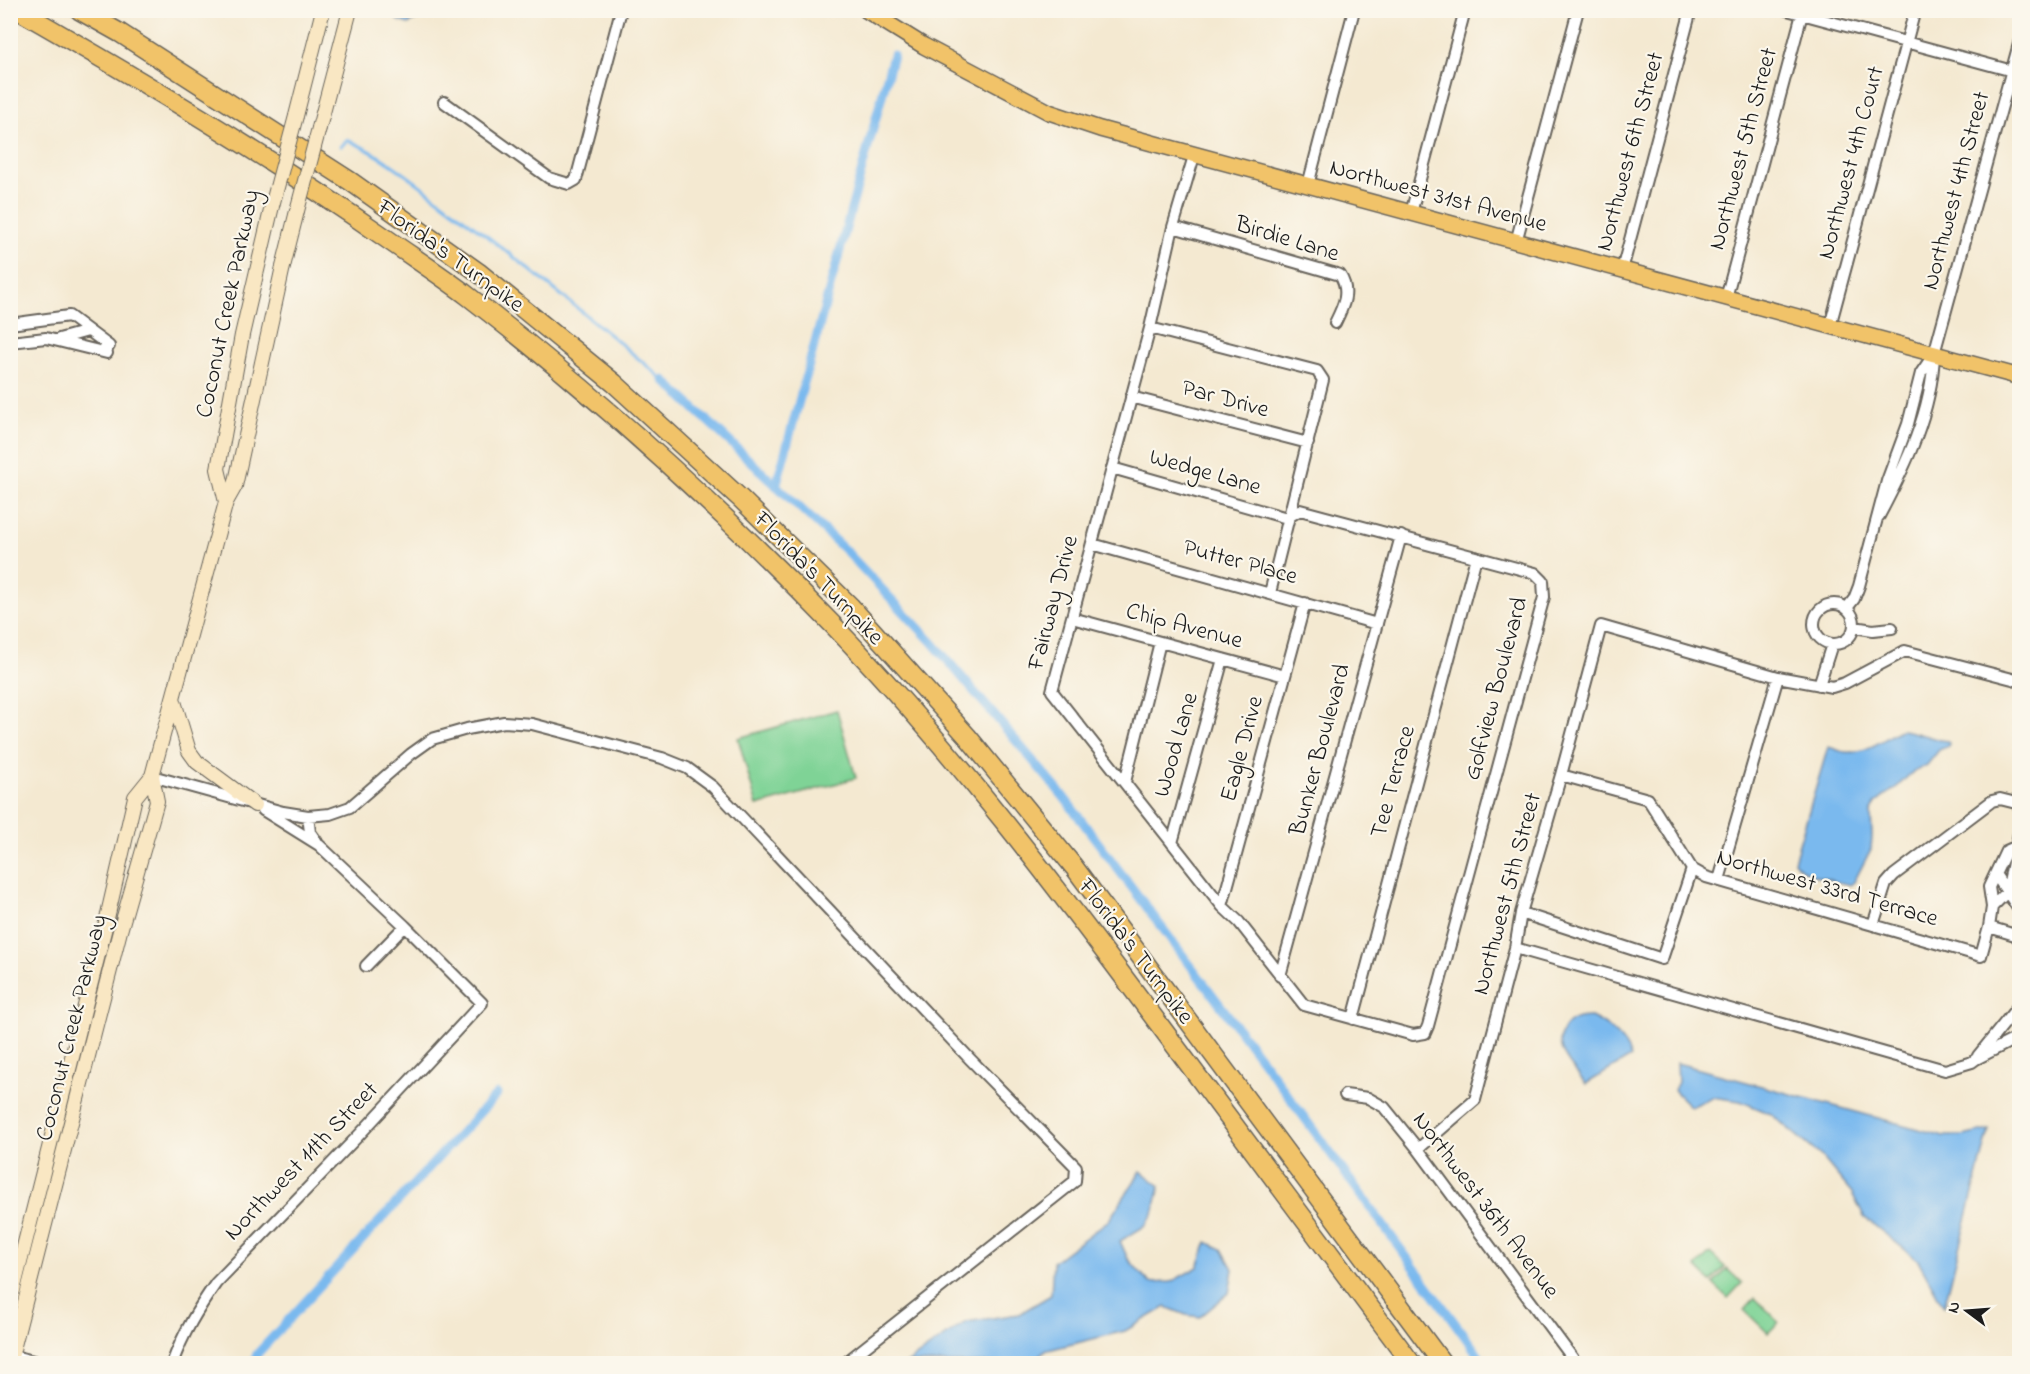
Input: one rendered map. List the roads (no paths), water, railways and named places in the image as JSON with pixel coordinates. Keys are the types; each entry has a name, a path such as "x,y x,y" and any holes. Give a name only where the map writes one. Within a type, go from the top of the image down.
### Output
{"highway":[{"name":"Florida's Turnpike","path":"18,10 154,88 337,204 466,295 599,404 724,516 835,628 961,769 1056,886 1412,1364"},
{"name":"Florida's Turnpike","path":"79,10 120,33 350,181 478,272 614,383 741,499 843,599 967,736 1074,867 1443,1364"}],"main road":[{"name":"Coconut Creek Parkway","path":"226,502 218,469 242,335 272,206 323,10"},
{"name":"Coconut Creek Parkway","path":"10,1302 93,976 135,797 152,776 226,502 235,486 282,271 350,10"},
{"name":"Northwest 31st Avenue","path":"866,10 924,46 1049,112 1100,129 2019,376"},
{"path":"173,698 189,751 207,771 255,806"},
{"name":"Coconut Creek Parkway","path":"11,1357 156,801 152,776"},
{"path":"77,1101 73,1083 96,995 93,976"}],"street":[{"path":"444,102 549,178 569,184 576,180 621,10"},
{"path":"1308,186 1354,10"},
{"path":"1411,213 1465,10"},
{"path":"1516,242 1578,10"},
{"name":"Northwest 6th Street","path":"1622,270 1691,10"},
{"path":"1787,10 2015,72"},
{"name":"Northwest 4th Court","path":"1830,326 1915,10"},
{"name":"Northwest 5th Street","path":"1726,298 1802,13"},
{"name":"Northwest 4th Street","path":"1847,609 1857,592 1887,481 1908,424 1921,373 1934,354 2015,72 2019,40"},
{"name":"Fairway Drive","path":"1194,156 1173,228 1131,398 1053,691 1222,906 1239,922 1304,1005 1413,1035 1425,1032"},
{"name":"Birdie Lane","path":"1173,228 1340,275 1345,283 1346,293 1335,323"},
{"path":"10,324 69,316 108,349 56,339 38,338 10,342"},
{"path":"38,319 38,338"},
{"path":"1149,328 1317,371 1323,380 1270,593"},
{"path":"56,339 88,331"},
{"name":"Par Drive","path":"1131,398 1308,443"},
{"name":"Wedge Lane","path":"1112,468 1287,518"},
{"name":"Golfview Boulevard","path":"1287,518 1300,510 1535,573 1543,581 1544,597 1425,1032"},
{"name":"Bunker Boulevard","path":"1281,976 1401,536"},
{"name":"Putter Place","path":"1092,544 1377,624"},
{"name":"Tee Terrace","path":"1353,1018 1476,557"},
{"name":"Eagle Drive","path":"1222,906 1305,603"},
{"path":"1828,605 1841,605 1851,614 1854,627 1844,642 1832,644 1817,634 1815,620 1817,614 1828,605"},
{"name":"Chip Avenue","path":"1072,618 1284,676"},
{"name":"Northwest 5th Street","path":"1418,1149 1475,1100 1515,948 1521,913 1601,626 1778,677"},
{"path":"1854,627 1873,630 1892,628"},
{"path":"1125,782 1160,642"},
{"path":"1819,686 1832,644"},
{"path":"1719,880 1778,677 1832,687 1845,683 1905,651 2019,681"},
{"name":"Wood Lane","path":"1172,843 1223,659"},
{"path":"152,776 255,806 308,816 330,814 350,807 411,754 432,739 504,722 532,724 662,758 687,768 713,787 1076,1167 1075,1181 844,1364"},
{"name":"Northwest 33rd Terrace","path":"1561,775 1648,799 1692,869 1706,877 1981,956 1992,907 1989,887 1995,874"},
{"path":"1873,925 1886,884 1894,875 1992,801 2000,799 2019,804"},
{"path":"255,806 319,845 405,926 366,966"},
{"path":"308,816 310,832 319,845"},
{"path":"1992,907 2007,892 2019,828"},
{"path":"2015,847 2006,850 1995,874 2019,911"},
{"path":"1521,913 1662,959 1692,869"},
{"name":"Northwest 11th Street","path":"172,1364 182,1336 216,1283 482,1003 405,926"},
{"path":"1989,927 2015,935 2019,939"},
{"path":"1515,948 1945,1070 1972,1062 2015,1039 2019,1033"},
{"path":"1976,1059 2019,1004"},
{"name":"Northwest 36th Avenue","path":"1345,1095 1368,1098 1384,1107 1418,1149 1577,1364"},
{"path":"11,1357 45,1364"}],"water":[{"path":"393,10 434,11 408,24 397,20"},
{"path":"1900,730 1948,741 1949,744 1939,750 1927,765 1910,774 1876,803 1871,813 1871,849 1854,882 1850,885 1805,871 1794,861 1828,747 1844,752 1861,751"},
{"path":"1591,1017 1615,1033 1625,1044 1631,1057 1586,1084 1566,1059 1560,1044 1560,1037 1565,1026 1571,1021"},
{"path":"1677,1063 1944,1136 1963,1136 1989,1130 1944,1307 1918,1260 1864,1217 1852,1193 1822,1157 1771,1114 1740,1101 1712,1097 1691,1107 1674,1090 1678,1082"},
{"path":"1141,1171 1160,1186 1153,1214 1145,1226 1120,1241 1128,1259 1150,1283 1171,1282 1198,1267 1207,1242 1222,1249 1233,1269 1229,1293 1200,1317 1186,1315 1166,1307 1125,1331 1044,1351 1033,1361 1034,1363 907,1363 966,1322 1019,1314 1051,1295 1053,1262 1109,1220"}],"waterway":[{"path":"776,486 893,55"},
{"path":"341,146 348,140 403,172 534,273 664,380"},
{"path":"664,380 847,552 932,642 1063,796 1276,1079 1485,1364"},
{"path":"253,1364 257,1354 497,1094"}]}
